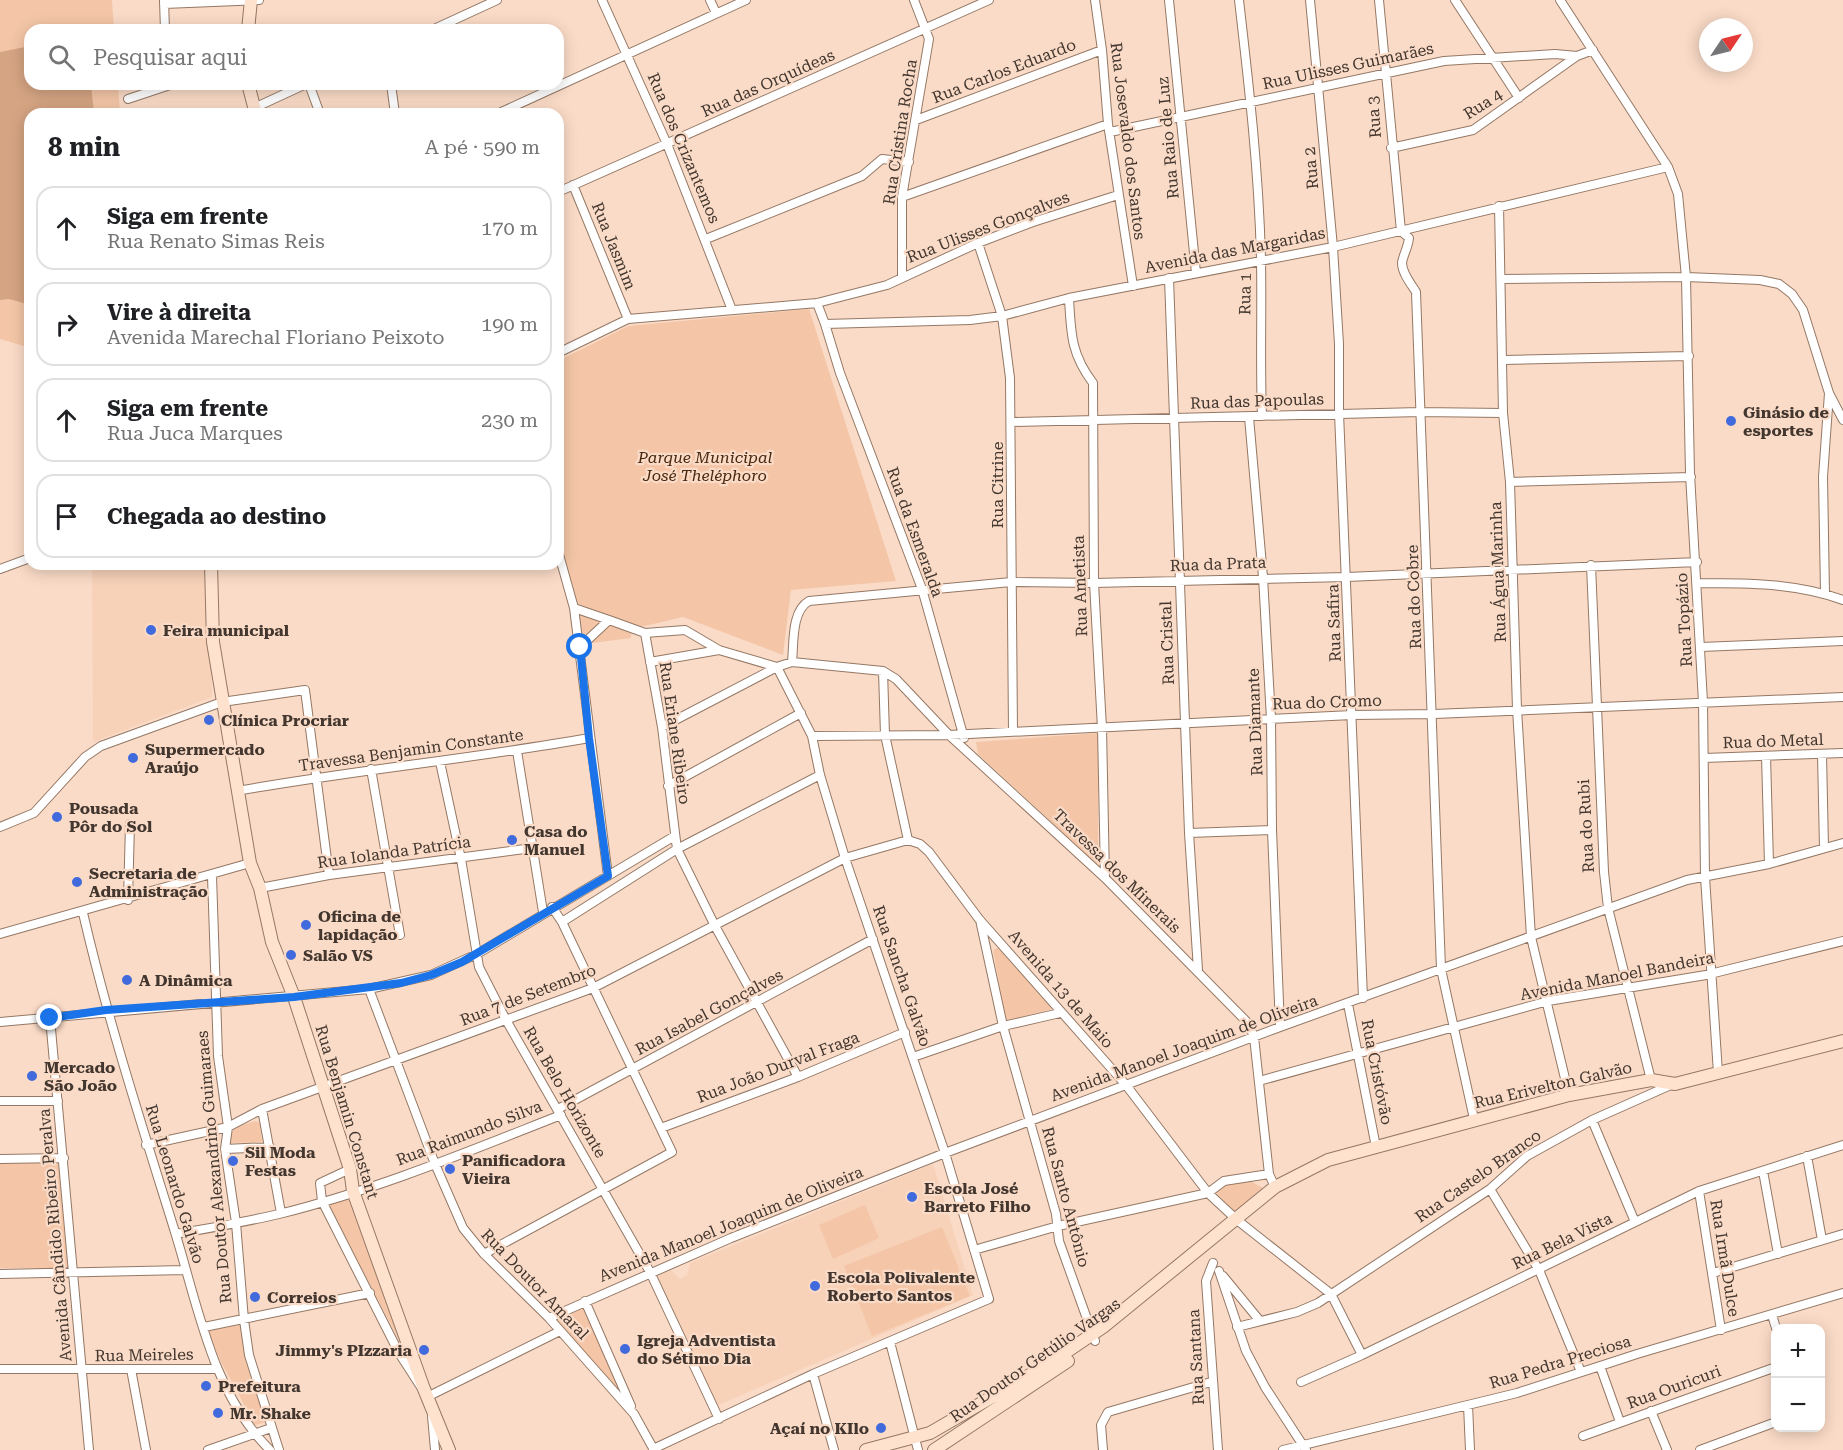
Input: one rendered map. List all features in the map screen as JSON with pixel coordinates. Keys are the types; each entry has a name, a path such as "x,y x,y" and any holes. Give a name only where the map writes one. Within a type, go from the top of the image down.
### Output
{"main road":[{"path":"249,24 254,1"},
{"path":"250,90 254,108"},
{"name":"Rua Benjamin Constant","path":"211,570 213,642 250,863 260,888 272,942 294,997 350,1169 353,1191 427,1397 449,1450"},
{"name":"Rua Erivelton Galvão","path":"1275,1187 1328,1160 1474,1119 1569,1095 1651,1080 1675,1084 1843,1041"},
{"name":"Rua Doutor Getúlio Vargas","path":"934,1450 1094,1338 1275,1187"},
{"name":"Rua Doutor Getúlio Vargas","path":"866,1450 917,1444 940,1428 1094,1338"}],"street":[{"path":"445,24 497,0"},
{"name":"Rua dos Crizantemos","path":"602,0 667,144 732,310"},
{"path":"710,0 716,13"},
{"path":"564,83 746,0"},
{"path":"914,0 926,29"},
{"name":"Rua das Orquídeas","path":"564,189 989,0"},
{"name":"Rua Josevaldo dos Santos","path":"1095,0 1109,128 1133,286"},
{"name":"Rua Raio de Luz","path":"1169,0 1196,273"},
{"name":"Rua 1","path":"1239,0 1250,101 1261,260 1262,416"},
{"name":"Rua 2","path":"1310,0 1333,247"},
{"name":"Rua 3","path":"1378,0 1401,231"},
{"path":"1455,0 1519,99"},
{"name":"Rua Topázio","path":"1560,0 1668,166 1678,194 1686,278 1691,477 1703,702 1705,877 1718,1073"},
{"path":"165,24 164,2 254,1"},
{"name":"Rua Cristina Rocha","path":"902,276 902,197 929,39 926,29"},
{"name":"Rua Carlos Eduardo","path":"916,120 1102,50"},
{"name":"Rua Ulisses Guimarães","path":"902,197 1109,128 1181,117 1319,88 1386,71 1444,61 1555,54 1577,56 1593,50"},
{"name":"Rua 4","path":"1391,148 1473,130 1577,56"},
{"path":"128,99 154,90"},
{"path":"261,108 296,90"},
{"path":"310,90 318,108"},
{"path":"392,90 394,108"},
{"path":"510,108 549,90"},
{"path":"706,239 862,176 882,159 909,162"},
{"name":"Avenida das Margaridas","path":"825,324 970,320 1002,316 1070,298 1333,247 1668,166"},
{"name":"Rua Jasmim","path":"573,185 628,319"},
{"name":"Rua Ulisses Gonçalves","path":"902,276 978,243 1118,195"},
{"name":"Rua Água Marinha","path":"1499,206 1504,360 1503,413 1510,482 1517,709 1531,937 1569,1095"},
{"name":"Rua do Cobre","path":"1401,231 1408,238 1408,249 1402,264 1405,274 1416,291 1442,969 1474,1119"},
{"name":"Rua Citrine","path":"978,243 1002,316 1010,378 1013,731"},
{"name":"Rua Safira","path":"1333,247 1339,344 1339,413 1363,998"},
{"path":"564,350 628,319 817,303 887,285 902,276"},
{"name":"Rua Cristal","path":"1169,278 1189,833 1198,970"},
{"path":"1502,279 1686,278 1760,280 1779,284 1803,310 1829,393 1843,420"},
{"name":"Rua Ametista","path":"1070,298 1072,344 1080,366 1094,383 1092,419 1094,583 1102,728 1106,878"},
{"path":"817,303 825,324"},
{"name":"Rua da Esmeralda","path":"825,324 840,373 922,589 962,734 971,752"},
{"path":"1504,360 1689,356"},
{"path":"1825,593 1823,477 1829,393"},
{"name":"Rua das Papoulas","path":"1011,422 1339,413 1503,413"},
{"name":"Rua Diamante","path":"1249,417 1263,577 1271,719 1272,830 1280,1027"},
{"path":"1510,482 1691,477"},
{"path":"0,569 24,560"},
{"name":"Rua da Prata","path":"792,662 798,612 808,600 1011,582 1094,583 1263,577 1347,577 1696,562"},
{"name":"Rua do Rubi","path":"1591,565 1600,825 1608,908 1651,1080"},
{"path":"563,570 574,608 580,647 589,738 608,876"},
{"path":"1698,583 1754,583 1825,593 1843,600"},
{"path":"574,608 645,633 685,630 719,650 777,667"},
{"path":"580,647 609,620"},
{"name":"Rua Eriane Ribeiro","path":"645,633 662,727 673,837 677,849 715,926 798,1077"},
{"path":"1701,647 1843,641"},
{"path":"650,662 719,650"},
{"path":"662,727 777,667 792,662 883,671 885,735 908,840"},
{"name":"Rua Sancha Galvão","path":"777,667 812,736 820,775 846,858 945,1153 989,1299 890,1342"},
{"name":"Travessa dos Minerais","path":"883,671 896,679 949,735 971,752 1106,878 1248,1023 1254,1037"},
{"path":"0,827 34,813 93,750 222,702 305,690 329,875"},
{"name":"Rua do Cromo","path":"812,736 949,735 1352,715 1434,714 1843,697"},
{"path":"668,786 801,713"},
{"name":"Travessa Benjamin Constante","path":"237,791 371,769 518,751 589,738"},
{"path":"518,751 543,912"},
{"name":"Rua do Metal","path":"1704,758 1843,753"},
{"path":"1822,754 1824,848"},
{"path":"1766,756 1769,864"},
{"name":"Rua Belo Horizonte","path":"440,762 461,859 479,967 506,1020 650,1272 719,1419"},
{"path":"371,769 400,935"},
{"path":"562,922 677,849 820,775"},
{"path":"128,900 130,824"},
{"path":"1189,833 1272,830"},
{"path":"0,1022 106,1010 294,997 369,989 431,975 477,954 543,912 673,837"},
{"name":"Rua 7 de Setembro","path":"146,1145 228,1127 261,1109 397,1062 593,988 846,858 908,840"},
{"name":"Avenida 13 de Maio","path":"908,840 920,844 929,852 979,919 1126,1085 1208,1193 1237,1220 1331,1294"},
{"name":"Avenida Manoel Joaquim de Oliveira","path":"549,1318 650,1272 945,1153 1280,1027 1686,880 1769,864 1843,843"},
{"name":"Rua Iolanda Patrícia","path":"260,888 329,875 532,848"},
{"path":"0,934 83,913 250,863"},
{"name":"Rua Doutor Alexandrino Guimaraes","path":"212,876 218,1056 228,1127 225,1149 236,1223 244,1320 249,1355 279,1450"},
{"path":"484,1254 672,1152 562,922 552,908"},
{"name":"Rua Leonardo Galvão","path":"83,913 106,1010 216,1369 255,1435 270,1450"},
{"name":"Rua Santo Antônio","path":"979,919 1003,1026 1031,1121 1058,1226 1059,1241 1094,1338"},
{"name":"Rua Isabel Gonçalves","path":"559,1112 873,939"},
{"name":"Avenida Manoel Bandeira","path":"1259,1081 1357,1052 1454,1029 1548,1002 1710,974 1843,941"},
{"name":"Rua Doutor Amaral","path":"369,989 435,1164 463,1228 484,1254 549,1318 634,1414 653,1449"},
{"name":"Rua Cristóvão","path":"1348,1004 1376,1147"},
{"path":"913,1057 1003,1026 1060,1012"},
{"name":"Avenida Cândido Ribeiro Peralva","path":"50,1018 75,1272 89,1450"},
{"name":"Rua João Durval Fraga","path":"661,1128 798,1077 905,1032"},
{"path":"1254,1037 1269,1174 1275,1187"},
{"name":"Rua Castelo Branco","path":"1237,1327 1297,1312 1331,1294 1490,1189 1527,1156 1592,1120 1675,1084"},
{"path":"0,1101 58,1101"},
{"path":"261,1109 281,1214"},
{"name":"Rua Raimundo Silva","path":"176,1234 281,1214 322,1201 435,1164 559,1112"},
{"path":"1592,1120 1635,1222"},
{"name":"Rua Bela Vista","path":"1301,1382 1362,1355 1699,1191 1843,1145"},
{"path":"225,1149 270,1147"},
{"path":"1807,1156 1822,1240"},
{"path":"0,1159 63,1158"},
{"path":"350,1169 320,1183 322,1201 410,1372 427,1397 435,1450"},
{"path":"1762,1171 1778,1254"},
{"path":"974,1250 1058,1226 1208,1193 1224,1181 1269,1174"},
{"path":"1490,1189 1539,1270 1581,1372"},
{"name":"Rua Irmã Dulce","path":"1699,1191 1721,1330"},
{"path":"1713,1273 1843,1234"},
{"path":"1204,1248 1216,1267 1260,1321"},
{"path":"1216,1267 1237,1327 1265,1387 1305,1448"},
{"name":"Rua Santana","path":"1216,1267 1206,1278 1218,1450"},
{"path":"0,1274 185,1270"},
{"path":"204,1327 370,1293"},
{"name":"Rua Pedra Preciosa","path":"1283,1450 1305,1448 1517,1393 1843,1293"},
{"path":"1331,1294 1362,1355"},
{"path":"585,1301 634,1414"},
{"path":"1772,1315 1775,1324"},
{"path":"427,1397 560,1331"},
{"path":"653,1449 813,1374 890,1342 917,1444"},
{"path":"1600,1366 1620,1422"},
{"name":"Rua Meireles","path":"0,1369 216,1369"},
{"path":"131,1369 146,1450"},
{"name":"Rua Ouricuri","path":"1583,1436 1771,1369"},
{"path":"813,1374 834,1450"},
{"path":"1104,1450 1101,1425 1108,1412 1212,1382"},
{"path":"1468,1405 1470,1450"},
{"path":"1651,1411 1667,1450"},
{"path":"1700,1450 1771,1424"},
{"path":"208,1450 235,1446 271,1428"}],"shaded area":[{"path":"24,47 24,90 92,90 93,108 24,108 24,303 9,299 0,300 0,52"},
{"name":"Feira municipal","path":"92,570 208,570 212,697 93,742"},
{"name":"Escola Polivalente Roberto Santos","path":"933,1164 973,1295 716,1406 655,1277 671,1270 680,1279 687,1275 690,1263"}],"green space":[{"path":"0,0 112,0 114,24 24,24 24,90 118,90 120,108 24,108 24,346 0,339"},
{"name":"Parque Municipal José Theléphoro","path":"809,309 896,581 791,590 783,655 683,617 632,629 631,638 585,644 564,561 564,358 628,326"},
{"path":"1098,733 1098,865 978,754 976,742"},
{"path":"999,947 1052,1009 1006,1021 993,950"},
{"path":"256,1121 260,1123 262,1142 231,1143 229,1133 242,1125"},
{"path":"0,1163 59,1163 68,1268 0,1268"},
{"path":"1250,1181 1265,1189 1235,1212 1214,1191 1223,1185"},
{"path":"351,1196 414,1369 328,1204"},
{"path":"865,1205 879,1238 833,1259 819,1225"},
{"path":"942,1227 970,1296 872,1336 844,1266"},
{"path":"584,1308 622,1395 555,1321"},
{"path":"240,1324 267,1422 255,1425 221,1362 208,1331"}],"place":[{"name":"Ginásio de esportes","path":"1731,421"},
{"name":"Feira municipal","path":"151,630"},
{"name":"Clínica Procriar","path":"209,720"},
{"name":"Supermercado Araújo","path":"133,758"},
{"name":"Pousada Pôr do Sol","path":"57,817"},
{"name":"Casa do Manuel","path":"512,840"},
{"name":"Secretaria de Administração","path":"77,882"},
{"name":"Oficina de lapidação","path":"306,925"},
{"name":"Salão VS","path":"291,955"},
{"name":"A Dinâmica","path":"127,980"},
{"name":"Mercado São João","path":"32,1076"},
{"name":"Sil Moda Festas","path":"233,1161"},
{"name":"Panificadora Vieira","path":"450,1169"},
{"name":"Escola José Barreto Filho","path":"912,1197"},
{"name":"Escola Polivalente Roberto Santos","path":"815,1286"},
{"name":"Correios","path":"255,1297"},
{"name":"Igreja Adventista do Sétimo Dia","path":"625,1349"},
{"name":"Jimmy's PIzzaria","path":"424,1350"},
{"name":"Prefeitura","path":"206,1386"},
{"name":"Mr. Shake","path":"218,1413"},
{"name":"Açaí no KIlo","path":"881,1428"}],"route":[{"path":"50,1018 106,1010 294,997 401,983 431,975 462,962 543,912 608,876 589,738 580,647"}]}
